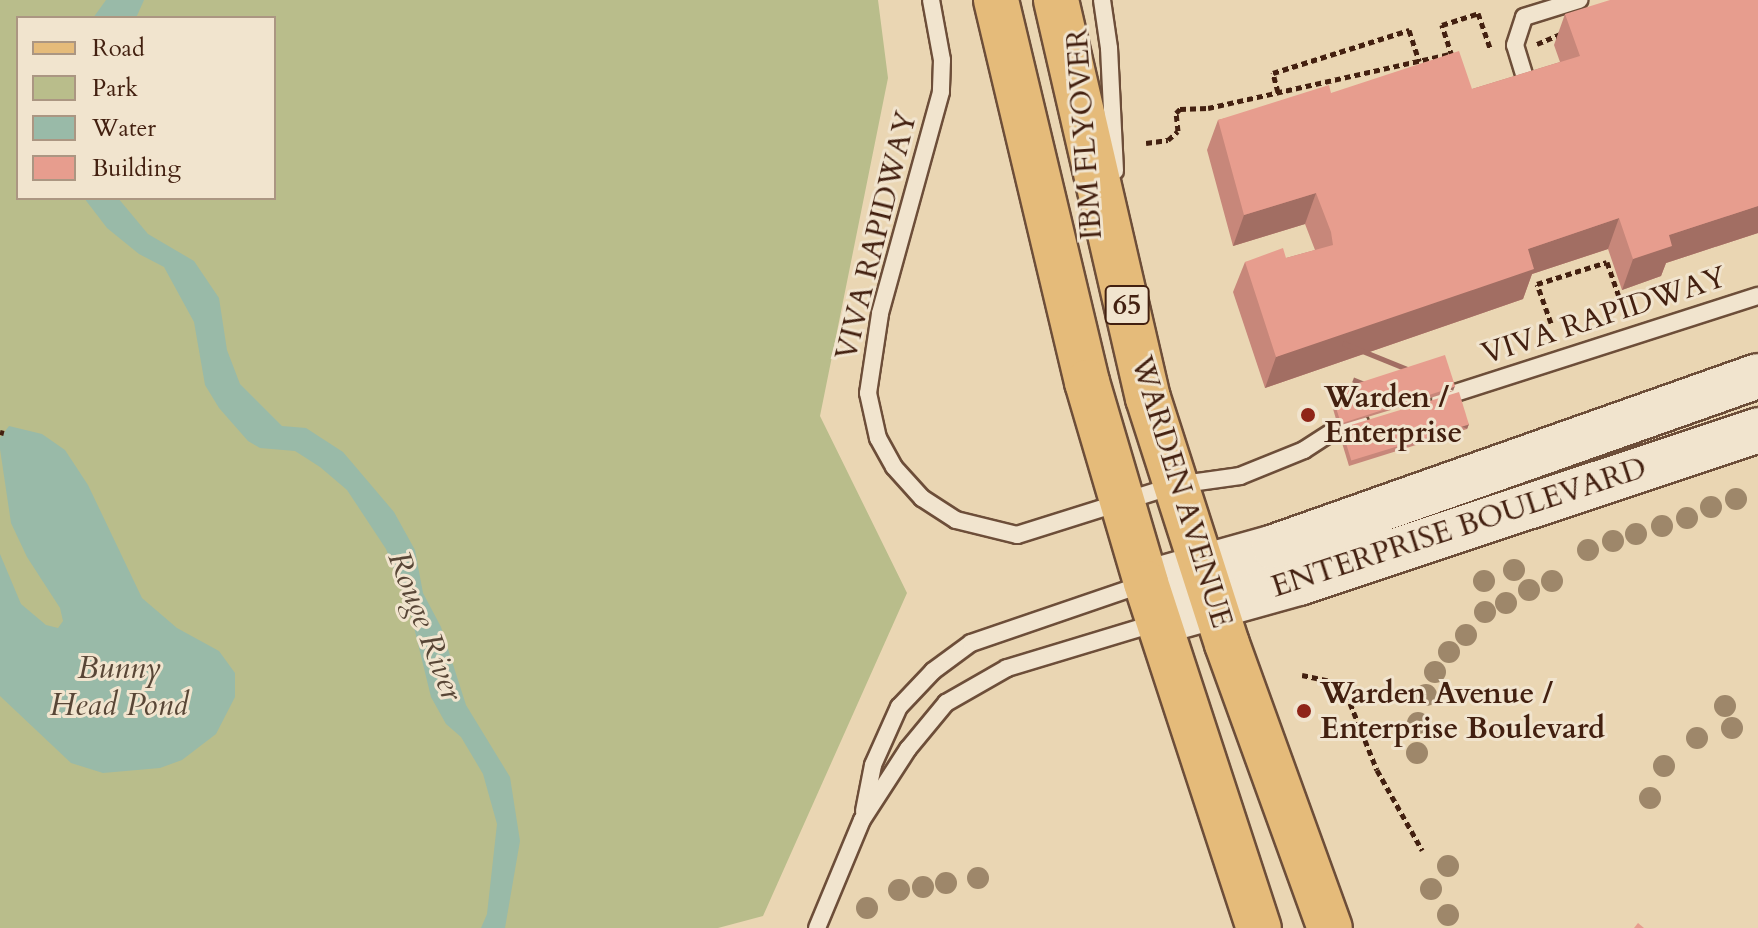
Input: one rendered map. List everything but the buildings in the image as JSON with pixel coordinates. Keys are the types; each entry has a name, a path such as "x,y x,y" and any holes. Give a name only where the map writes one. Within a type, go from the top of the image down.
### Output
{"main road":[{"name":"WARDEN AVENUE","path":"996,0 1087,382 1153,603 1259,928"},
{"name":"WARDEN AVENUE","path":"1056,0 1148,398 1210,586 1330,928"},
{"name":"ENTERPRISE BOULEVARD","path":"1210,586 1274,547 1758,376"},
{"name":"ENTERPRISE BOULEVARD","path":"1153,603 1210,586 1299,583 1758,430"}],"lane":[{"name":"VIVA RAPIDWAY","path":"931,0 942,60 941,92 880,314 868,393 878,438 894,467 922,498 956,520 1017,535 1176,485 1240,476 1304,450 1335,430 1376,418"},
{"name":"IBM FLYOVER","path":"1102,0 1129,312"},
{"path":"1531,98 1515,45 1524,17 1579,0"},
{"name":"VIVA RAPIDWAY","path":"1417,405 1758,296"},
{"path":"862,820 873,765 899,707 933,671 971,643 1099,596 1153,603"},
{"path":"817,928 862,820 908,749 946,703 1007,668 1153,603"}],"path":[{"path":"1456,68 1442,25 1478,13 1494,58"},
{"path":"1278,92 1273,73 1409,30 1419,61"},
{"path":"1146,143 1168,140 1178,131 1176,113 1180,109 1208,108 1451,54"},
{"path":"1551,323 1537,284 1607,262 1625,314"},
{"path":"1302,675 1330,681 1350,703 1377,770 1422,850"}],"green space":[{"path":"0,0 878,0 888,78 820,416 907,593 763,916 718,928 0,928"}],"water":[{"path":"106,0 144,0 137,16 94,16"},
{"name":"Rouge River","path":"86,200 120,200 148,234 194,261 219,298 227,350 240,384 282,426 306,428 343,452 394,512 415,550 423,593 441,627 466,705 510,777 520,841 505,928 481,928 487,914 497,824 483,774 461,737 446,724 431,697 410,611 386,549 347,490 320,467 295,451 260,448 248,441 219,408 205,385 194,322 164,267 139,254 107,228"},
{"name":"Bunny Head Pond","path":"9,426 42,434 65,450 88,485 142,598 177,628 219,651 235,673 235,697 216,734 182,760 160,768 103,773 71,763 0,696 0,554 21,604 46,625 58,628 63,621 60,608 27,557 11,523 0,449 0,438"}],"place":[{"name":"Warden / Enterprise","path":"1308,415"},
{"name":"Warden Avenue / Enterprise Boulevard","path":"1304,711"}]}
